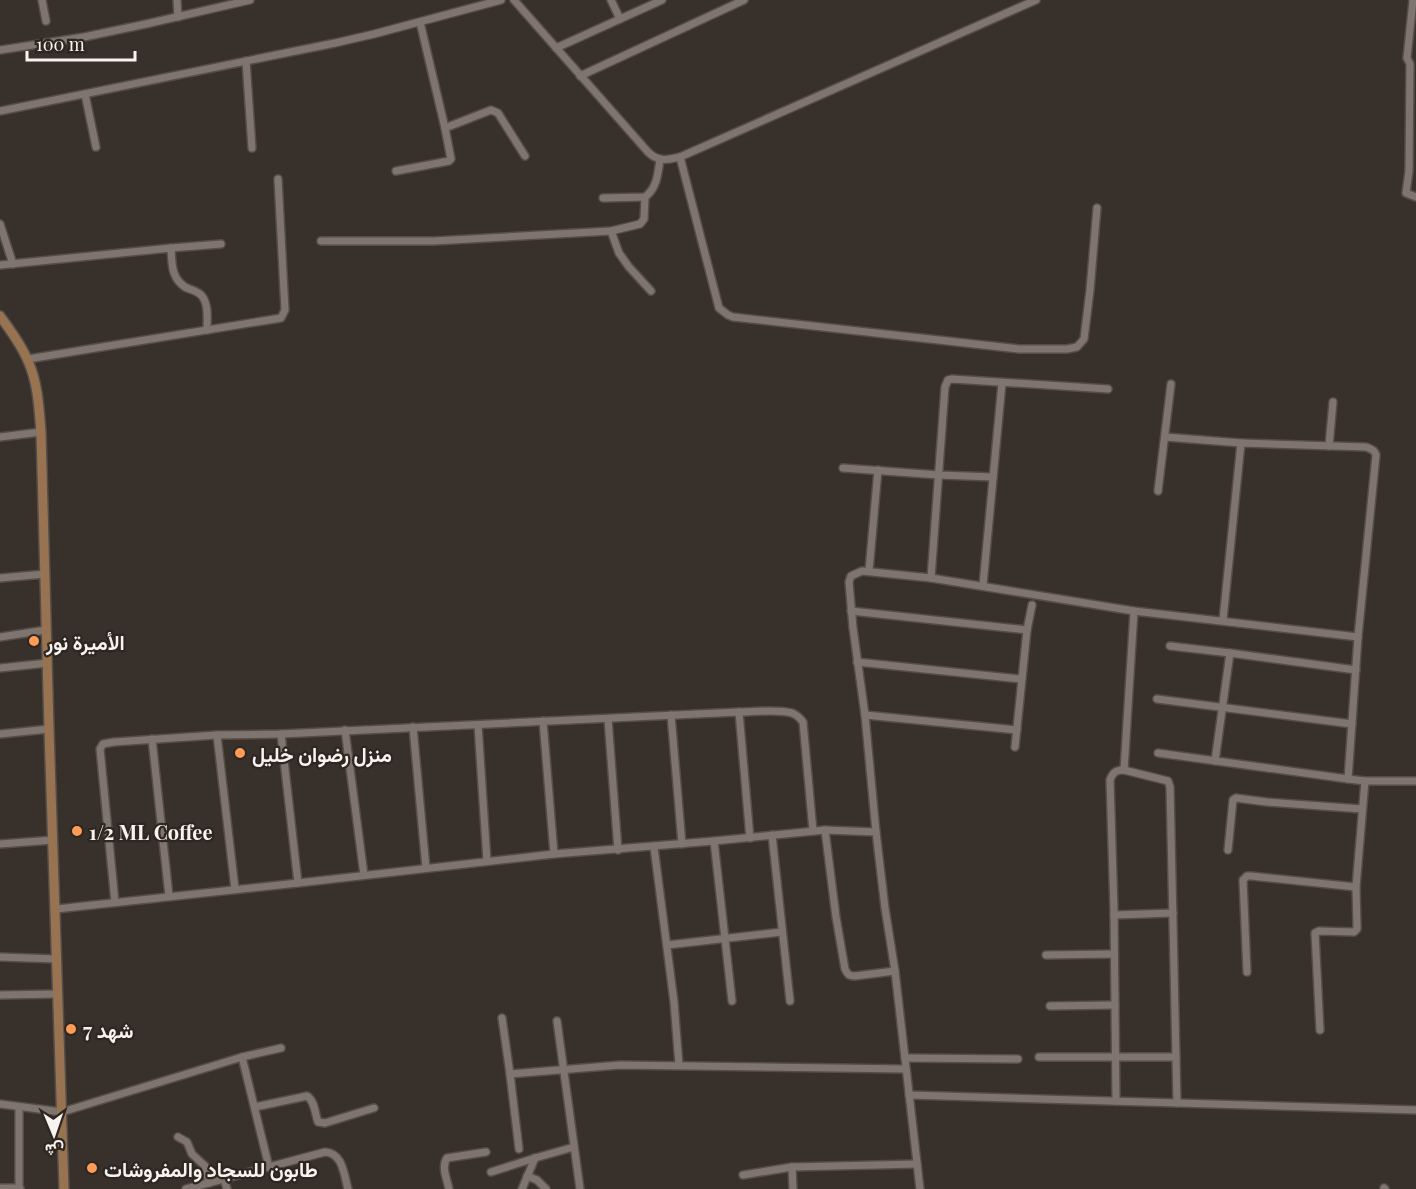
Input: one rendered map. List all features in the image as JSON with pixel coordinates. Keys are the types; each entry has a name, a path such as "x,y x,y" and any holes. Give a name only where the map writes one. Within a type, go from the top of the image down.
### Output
{"main road":[{"path":"1,319 12,332 28,359 35,384 41,432 64,1189"}],"street":[{"path":"42,0 46,21"},
{"path":"177,0 178,17"},
{"path":"0,50 84,37 250,0"},
{"path":"0,111 345,41 420,22 473,3 501,0"},
{"path":"514,0 648,152 653,157 668,160 680,157 1036,0"},
{"path":"610,0 620,19"},
{"path":"556,48 662,0"},
{"path":"580,76 744,0"},
{"path":"1414,3 1407,58 1413,64 1412,142 1406,193 1416,197"},
{"path":"396,171 449,161 451,156 420,22"},
{"path":"246,61 252,148"},
{"path":"85,94 96,147"},
{"path":"445,128 491,110 495,111 525,156"},
{"path":"680,157 719,308 734,317 1019,349 1077,347 1084,339 1097,208"},
{"path":"603,198 645,197 650,194 658,176 660,159"},
{"path":"28,359 281,318 285,310 278,179"},
{"path":"321,241 434,241 611,231 640,224 644,219 645,197"},
{"path":"0,224 13,264"},
{"path":"611,231 619,253 651,291"},
{"path":"0,265 221,244"},
{"path":"171,248 173,272 177,280 204,299 207,311 207,330"},
{"path":"931,578 948,380 1108,389"},
{"path":"983,585 1002,383"},
{"path":"1158,491 1171,384"},
{"path":"1329,446 1333,402"},
{"path":"0,437 41,432"},
{"path":"1165,437 1241,443 1366,447 1375,452 1348,779"},
{"path":"1223,620 1241,443"},
{"path":"843,468 993,477"},
{"path":"869,571 878,470"},
{"path":"920,1189 895,971 876,832 849,579 862,571 931,578 1134,611 1358,637"},
{"path":"0,578 45,574"},
{"path":"1015,747 1021,679 1032,606"},
{"path":"851,611 1027,630"},
{"path":"1124,770 1134,611"},
{"path":"0,637 46,630"},
{"path":"1170,646 1356,670"},
{"path":"1215,761 1230,653"},
{"path":"858,662 1021,679"},
{"path":"0,668 48,663"},
{"path":"1157,699 1352,724"},
{"path":"739,712 750,838"},
{"path":"115,902 100,749 107,742 739,712 792,713 803,722 813,831"},
{"path":"671,715 682,844"},
{"path":"864,715 1017,730"},
{"path":"608,719 618,850"},
{"path":"543,721 554,854"},
{"path":"478,725 488,861"},
{"path":"413,727 426,868"},
{"path":"0,734 49,729"},
{"path":"345,730 364,875"},
{"path":"281,734 298,883"},
{"path":"217,735 235,889"},
{"path":"152,739 169,896"},
{"path":"1158,753 1365,781 1416,781"},
{"path":"1116,1101 1110,780 1114,772 1124,770 1168,781 1170,787 1177,1103"},
{"path":"1320,1030 1315,933 1318,931 1356,931 1356,887 1365,781"},
{"path":"1228,850 1233,800 1236,798 1362,809"},
{"path":"56,909 554,854 654,847 825,830 876,832"},
{"path":"825,830 836,917 847,974 855,976 895,971"},
{"path":"772,835 790,1001"},
{"path":"0,844 53,840"},
{"path":"714,841 732,1001"},
{"path":"654,847 679,1065"},
{"path":"1247,972 1243,883 1247,876 1356,887"},
{"path":"1114,915 1173,913"},
{"path":"667,945 782,932"},
{"path":"1046,955 1114,954"},
{"path":"0,957 57,959"},
{"path":"0,995 58,994"},
{"path":"1050,1006 1115,1005"},
{"path":"502,1018 519,1149"},
{"path":"557,1021 580,1189"},
{"path":"0,1104 62,1112 243,1057 281,1048"},
{"path":"243,1057 270,1167"},
{"path":"1039,1057 1176,1057"},
{"path":"905,1058 1018,1059"},
{"path":"510,1074 620,1065 906,1069"},
{"path":"909,1095 1416,1110"},
{"path":"255,1107 307,1096 321,1124 374,1108"},
{"path":"0,1188 20,1188 19,1107"},
{"path":"178,1137 187,1142 192,1154 205,1166 209,1183"},
{"path":"491,1172 574,1147"},
{"path":"186,1189 332,1152 341,1164 348,1189"},
{"path":"449,1189 444,1161 447,1158 486,1152"},
{"path":"522,1189 535,1158"},
{"path":"743,1175 792,1167 917,1164"},
{"path":"792,1167 794,1189"},
{"path":"527,1176 537,1180 546,1189"},
{"path":"224,1179 226,1189"}],"place":[{"name":"الأميرة نور","path":"34,641"},
{"name":"منزل رضوان خليل","path":"240,753"},
{"name":"1/2 ML Coffee","path":"77,831"},
{"name":"شهد 7","path":"71,1029"},
{"name":"طابون للسجاد والمفروشات","path":"92,1168"}]}
